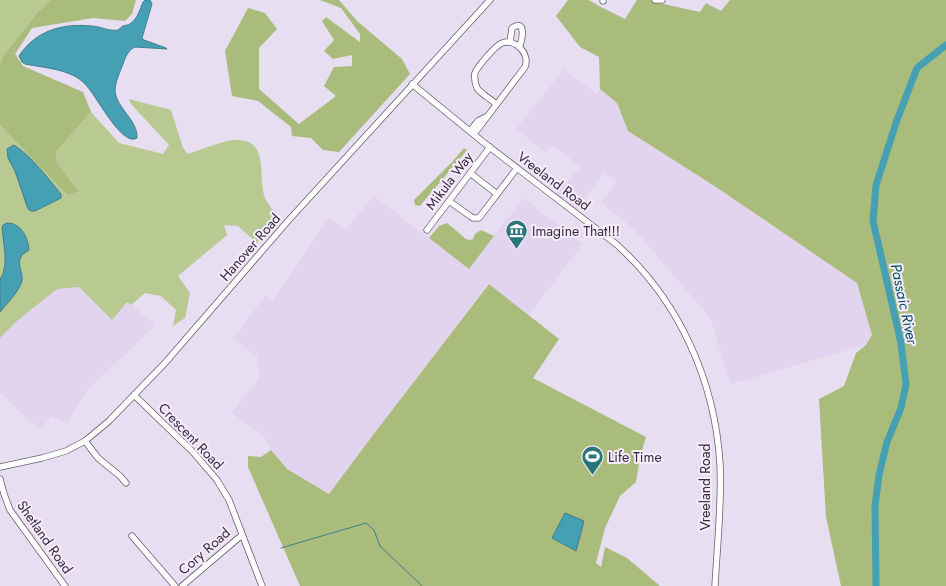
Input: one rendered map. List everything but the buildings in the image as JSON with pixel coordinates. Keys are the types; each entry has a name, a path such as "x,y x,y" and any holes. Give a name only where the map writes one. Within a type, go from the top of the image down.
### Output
{"street":[{"name":"Hanover Road","path":"0,466 60,453 85,441 99,430 165,363 287,222 489,0"},
{"path":"655,0 662,0"},
{"path":"510,42 512,28 519,26 523,32 519,47"},
{"path":"472,133 487,117 525,67 526,56 519,47 510,42 502,43 497,47 475,73 475,83 478,90 496,104"},
{"name":"Vreeland Road","path":"412,84 472,133 604,234 628,255 662,296 673,313 689,342 708,394 719,449 720,482 715,586"},
{"name":"Mikula Way","path":"427,230 490,147"},
{"path":"450,201 470,216 476,218 481,216 517,168"},
{"path":"470,173 497,194"},
{"name":"Crescent Road","path":"134,396 193,452 208,468 224,490 262,586"},
{"path":"85,441 98,458 120,476 126,483"},
{"name":"Shetland Road","path":"0,479 10,510 65,586"},
{"name":"Cory Road","path":"182,586 242,534"},
{"path":"132,536 175,586"}],"shaded area":[{"path":"564,69 597,94 600,89 617,103 628,131 716,187 857,283 872,335 866,345 731,384 710,318 634,229 601,203 616,181 604,172 575,212 554,195 581,167 553,146 544,152 516,129"},
{"path":"374,196 469,269 523,198 583,244 529,315 488,284 329,494 287,469 271,450 262,435 232,413 260,376 257,356 233,339 265,296 272,301 329,218 345,230"},
{"path":"79,287 111,320 128,302 155,325 87,391 67,424 52,417 39,429 0,393 0,338 17,321 57,289"}],"green space":[{"path":"0,0 51,0 38,12 3,56 0,64"},
{"path":"51,0 136,0 132,14 125,21 93,18 32,28 15,54 23,66 83,92 91,112 56,152 57,163 79,192 67,195 0,125 0,64 3,56 38,12"},
{"path":"320,0 339,0 357,21 402,59 410,74 339,152 323,150 311,138 292,136 291,127 258,101 232,96 225,51 248,8 265,13 277,29 259,48 259,89 299,124 336,96 324,86 334,67 352,66 352,55 333,59 324,51 334,40 322,21 326,17 360,42 360,34 341,8"},
{"path":"568,0 589,0 625,19 637,0 655,0 659,3 700,12 706,3 721,11 730,0 946,0 946,586 841,586 826,517 819,399 844,386 856,353 866,345 872,335 857,283 716,187 628,131 617,103 600,89 599,57 580,47 556,16"},
{"path":"129,99 171,110 183,148 188,154 230,140 247,141 254,146 261,162 263,192 270,207 279,217 257,243 238,226 224,225 227,235 178,276 190,293 185,318 173,326 176,310 161,296 145,293 131,305 127,302 112,320 79,287 57,289 17,321 0,338 0,125 67,195 79,192 57,163 56,152 91,112 119,143 163,154 169,145 131,104"},
{"path":"464,148 467,150 420,206 415,205 414,200"},
{"path":"447,223 466,239 473,239 475,234 481,230 494,236 469,269 429,238 439,226"},
{"path":"489,284 559,339 533,378 646,437 640,457 636,482 620,496 605,528 596,563 601,567 605,547 627,558 660,586 300,586 248,467 248,456 261,457 271,450 287,469 329,494"}],"water":[{"path":"145,0 150,0 152,4 142,38 167,49 135,47 129,52 125,59 115,91 119,103 131,120 136,132 137,138 131,139 117,128 89,89 79,79 65,72 25,64 19,56 25,47 33,40 50,30 80,25 118,30 133,21"},
{"path":"14,145 27,155 39,168 61,194 61,198 35,211 28,209 15,171 8,158 7,149"},
{"path":"7,223 16,225 20,228 27,240 29,250 20,258 22,277 21,284 13,297 0,312 0,279 3,274 5,264 2,228 3,225"},
{"path":"565,513 584,521 576,551 552,538"}],"waterway":[{"name":"Passaic River","path":"876,586 875,506 879,475 887,442 901,408 906,384 901,343 873,221 876,185 897,120 917,68 946,45"},
{"path":"281,548 366,523 374,530 380,546 422,586"}],"place":[{"name":"Imagine That!!!","path":"516,250"},
{"name":"Life Time","path":"592,476"}]}
